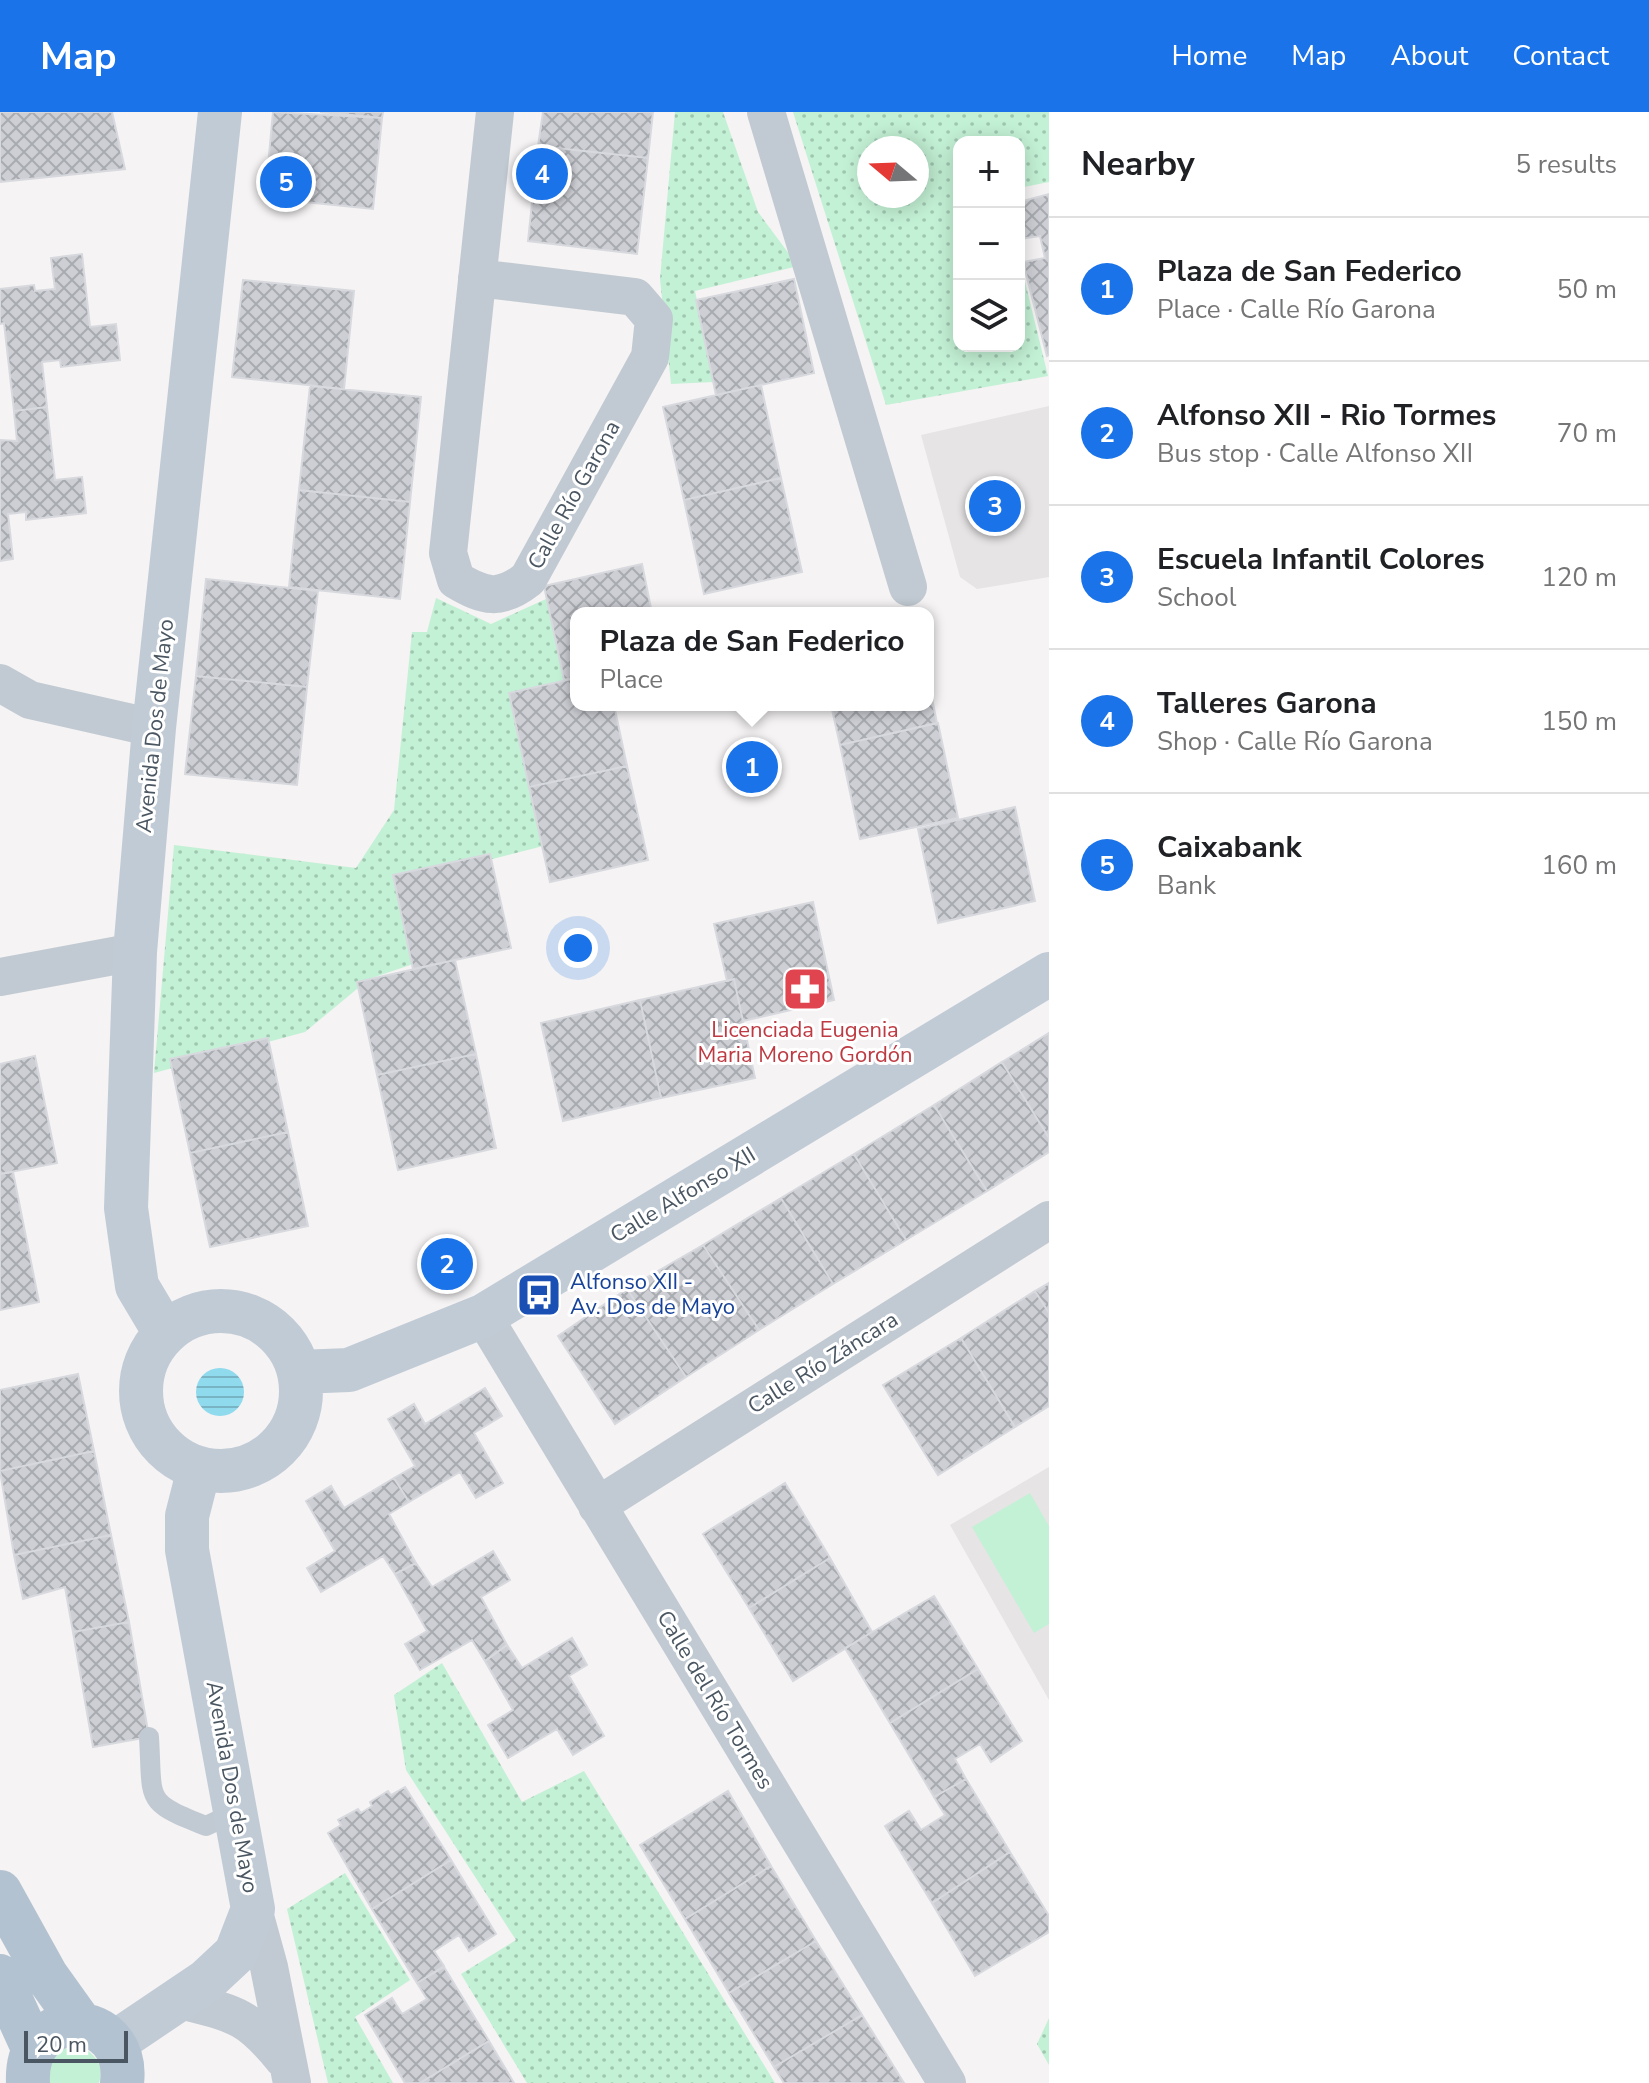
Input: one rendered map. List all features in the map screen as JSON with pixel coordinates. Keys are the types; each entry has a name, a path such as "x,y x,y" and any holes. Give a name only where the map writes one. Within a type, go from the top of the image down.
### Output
{"main road":[{"path":"0,1892 46,1975 106,2050"},
{"path":"0,1976 30,2066"},
{"path":"30,2066 45,2034 62,2025 106,2050"}],"street":[{"name":"Avenida Dos de Mayo","path":"165,1333 137,1286 126,1208 135,952 154,728 220,112"},
{"name":"Calle Río Garona","path":"477,278 635,297 654,319 650,357 528,579 510,593 480,594 456,580 448,553 477,278 495,112"},
{"path":"766,112 908,587"},
{"path":"0,683 30,700 154,728"},
{"path":"0,977 135,952"},
{"name":"Calle Alfonso XII","path":"299,1372 349,1370 483,1316 1049,974"},
{"name":"Calle Río Záncara","path":"597,1506 1049,1220"},
{"path":"215,1311 243,1314 268,1326 287,1346 299,1372 301,1400 293,1427 277,1449 254,1465 226,1472 199,1469 177,1459 159,1443 146,1422 140,1399 142,1375 150,1352 165,1333 188,1318 215,1311"},
{"name":"Calle del Río Tormes","path":"483,1316 947,2083"},
{"name":"Avenida Dos de Mayo","path":"106,2050 180,2000 236,1953 253,1909 238,1811 187,1550 187,1516 199,1469"},
{"path":"253,1909 269,1967 289,2073"},
{"path":"180,2000 226,2012 257,2027 289,2073"}],"lane":[{"path":"149,1737 153,1795 163,1809 206,1826 238,1811"}],"shaded area":[{"path":"1049,406 1049,577 977,589 960,577 921,435"},
{"path":"1049,1467 1049,1700 950,1525"}],"green space":[{"path":"675,112 723,112 758,212 798,266 695,291 714,382 671,384 660,279"},
{"path":"793,112 1049,112 1049,182 1025,187 1025,136 953,136 953,352 1025,352 1025,282 1048,376 886,405"},
{"path":"557,594 570,654 570,680 521,704 551,844 410,880 425,960 369,979 305,1032 154,1073 174,845 356,868 394,810 412,632 427,632 436,598 491,624"},
{"path":"1030,1493 1049,1526 1049,1624 1034,1633 972,1527"},
{"path":"442,1663 522,1802 584,1771 775,2083 527,2083 461,1974 516,1940 406,1770 394,1695"},
{"path":"345,1873 410,1980 355,2017 393,2083 328,2083 287,1909"},
{"path":"1049,2018 1049,2065 1037,2044"},
{"path":"81,2045 98,2061 101,2071 99,2083 47,2083 54,2051"}],"water":[{"path":"220,1368 229,1369 237,1375 243,1383 243,1401 237,1409 229,1415 220,1416 211,1415 203,1409 197,1401 196,1392 197,1383 203,1375 211,1369"}],"building":[{"path":"0,112 112,112 125,169 0,182"},
{"path":"273,112 382,118 373,209 265,198"},
{"path":"320,112 383,112 382,118"},
{"path":"543,112 653,112 648,158 538,146"},
{"path":"538,146 648,158 637,254 528,241"},
{"path":"1049,194 1047,356 1025,270 1025,262 1045,258 1040,236 1025,238 1025,200"},
{"path":"82,254 90,327 116,324 120,360 61,367 60,360 42,362 47,407 14,411 4,323 0,324 0,289 34,285 35,291 55,289 51,258"},
{"path":"794,279 814,373 716,395 696,300"},
{"path":"243,280 354,291 344,389 232,377"},
{"path":"761,385 781,478 684,500 663,407"},
{"path":"310,386 421,397 410,502 299,490"},
{"path":"47,407 55,480 82,477 86,513 26,520 26,512 8,514 13,559 0,561 0,440 17,441 14,411"},
{"path":"781,478 802,572 704,594 684,500"},
{"path":"299,490 410,502 400,599 289,587"},
{"path":"642,564 651,607 570,607 570,678 564,680 544,586"},
{"path":"206,579 318,591 307,687 196,676"},
{"path":"196,676 307,687 297,785 185,774"},
{"path":"570,679 570,711 615,711 627,766 529,787 509,693"},
{"path":"934,708 937,723 840,745 832,711 934,711"},
{"path":"938,723 958,818 860,839 840,745"},
{"path":"627,766 648,860 550,882 529,787"},
{"path":"1015,807 1035,901 938,923 918,829"},
{"path":"490,854 511,948 413,969 393,875"},
{"path":"813,902 834,1000 743,1021 734,979 727,981 714,924"},
{"path":"455,960 476,1054 377,1075 357,982"},
{"path":"734,979 755,1078 661,1098 640,1000"},
{"path":"640,1000 661,1098 563,1121 541,1023"},
{"path":"1049,1033 1049,1138 1002,1062"},
{"path":"268,1038 288,1132 190,1153 170,1059"},
{"path":"476,1054 496,1148 398,1170 377,1075"},
{"path":"35,1056 57,1163 0,1174 0,1064"},
{"path":"1002,1062 1049,1138 1049,1152 987,1191 934,1105"},
{"path":"934,1105 987,1191 906,1240 854,1154"},
{"path":"288,1132 308,1226 210,1247 190,1153"},
{"path":"854,1154 906,1240 833,1284 781,1198"},
{"path":"13,1172 39,1302 0,1310 0,1174"},
{"path":"781,1198 833,1284 759,1330 703,1245"},
{"path":"703,1245 759,1330 686,1377 627,1289"},
{"path":"1049,1283 1049,1313 1035,1291"},
{"path":"627,1289 686,1377 615,1424 558,1336"},
{"path":"1035,1291 1049,1313 1049,1406 1015,1427 961,1338"},
{"path":"961,1338 1015,1427 938,1475 883,1385"},
{"path":"78,1374 94,1451 0,1471 0,1390"},
{"path":"485,1388 502,1416 474,1433 503,1483 476,1498 460,1472 409,1502 394,1478 415,1466 388,1419 414,1404 425,1424"},
{"path":"94,1451 111,1535 14,1555 0,1471"},
{"path":"394,1478 409,1502 389,1514 416,1563 395,1574 383,1556 321,1592 307,1568 335,1551 306,1501 331,1486 344,1508"},
{"path":"785,1483 830,1558 749,1608 703,1534"},
{"path":"111,1535 129,1622 73,1632 65,1587 23,1599 14,1555"},
{"path":"493,1551 510,1580 481,1597 507,1645 485,1661 472,1640 420,1670 405,1644 427,1631 395,1574 416,1563 432,1587"},
{"path":"830,1558 872,1632 793,1681 749,1608"},
{"path":"934,1596 978,1669 890,1723 845,1648"},
{"path":"129,1622 149,1737 93,1747 73,1632"},
{"path":"572,1638 587,1665 569,1676 604,1736 573,1755 557,1729 508,1758 488,1725 513,1710 485,1661 507,1645 522,1668"},
{"path":"978,1669 1022,1741 991,1762 980,1744 955,1759 966,1779 934,1797 890,1723"},
{"path":"966,1779 1010,1852 932,1903 885,1826 909,1811 921,1830 945,1815 934,1797"},
{"path":"405,1787 451,1860 372,1909 328,1833 341,1825 338,1820 358,1809 361,1813 372,1806 370,1802 388,1791 391,1795"},
{"path":"728,1791 771,1866 685,1919 640,1845"},
{"path":"1010,1852 1049,1916 1049,1932 975,1976 932,1903"},
{"path":"451,1860 496,1934 469,1951 459,1935 434,1951 444,1966 417,1983 372,1909"},
{"path":"771,1866 816,1941 729,1993 685,1919"},
{"path":"816,1941 862,2015 774,2067 729,1993"},
{"path":"444,1967 489,2041 420,2083 405,2083 365,2015 392,1998 402,2014 427,1999 417,1983"},
{"path":"862,2015 904,2083 784,2083 774,2067"},
{"path":"489,2041 514,2083 420,2083"}],"place":[{"name":"Talleres Garona","path":"542,174"},
{"name":"Caixabank","path":"286,182"},
{"name":"Escuela Infantil Colores","path":"995,506"},
{"name":"Plaza de San Federico","path":"752,767"},
{"name":"Licenciada Eugenia Maria Moreno Gordón","path":"805,989"},
{"name":"Alfonso XII - Rio Tormes","path":"447,1264"},
{"name":"Alfonso XII - Av. Dos de Mayo","path":"539,1295"}]}
